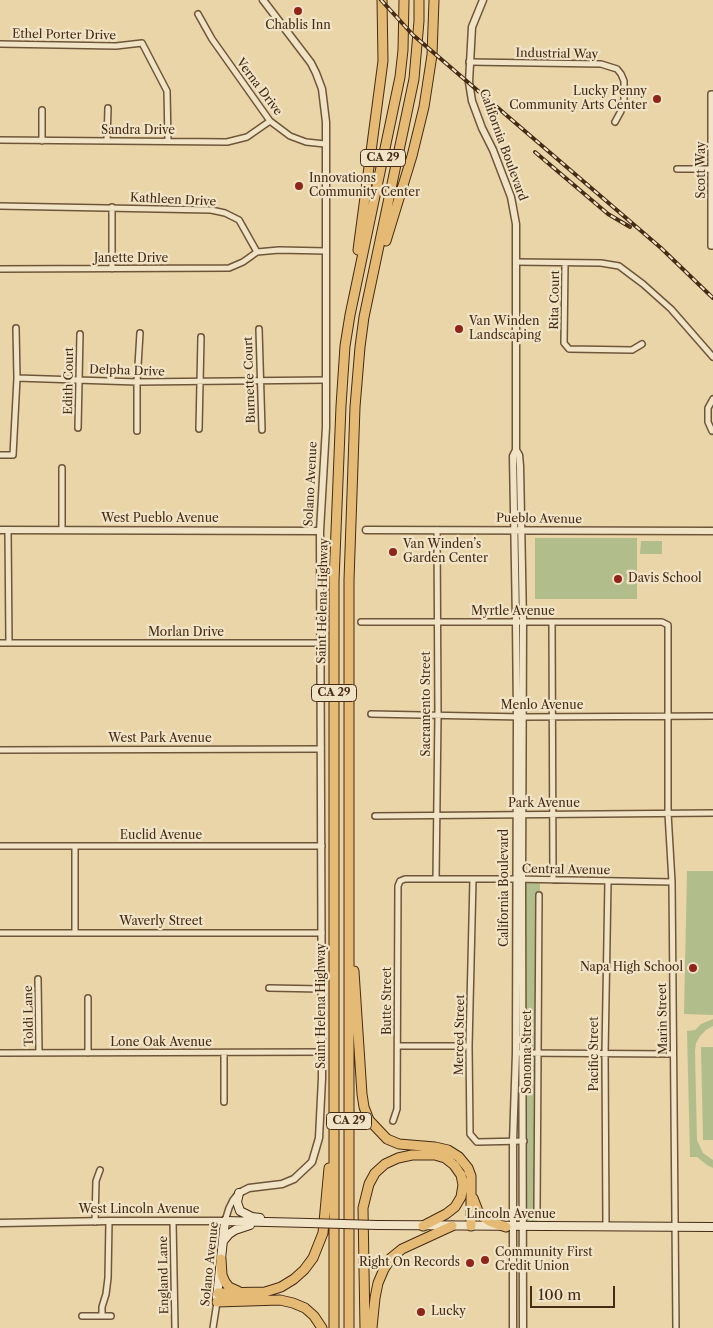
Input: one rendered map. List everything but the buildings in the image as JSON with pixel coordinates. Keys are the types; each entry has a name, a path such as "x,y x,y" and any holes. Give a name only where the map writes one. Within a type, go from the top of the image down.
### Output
{"highway":[{"path":"350,315 383,61 382,0"},
{"name":"Saint Helena Highway","path":"334,1328 334,581 342,376 350,315 398,84 403,50 404,0"},
{"name":"Saint Helena Highway","path":"349,1328 349,580 357,377 370,286 414,79 418,52 419,0"},
{"path":"370,286 419,132 429,82 434,0"},
{"path":"349,915 356,990 362,1094 369,1120 387,1139 399,1144 435,1147 448,1150 459,1157 468,1168 471,1176 470,1226"},
{"path":"221,1259 222,1275 225,1282 233,1290 265,1292 281,1287 294,1279 313,1258 319,1246 325,1218 334,1073"},
{"path":"365,1328 364,1202 369,1184 375,1173 385,1164 398,1158 412,1155 435,1155 445,1158 454,1165 461,1175 462,1191 455,1207 423,1226"},
{"path":"472,1195 478,1211 483,1217 491,1222 510,1227"},
{"path":"372,1328 378,1283 391,1258 402,1249 452,1226"},
{"path":"217,1297 248,1292"},
{"path":"217,1297 293,1302 305,1308 314,1316 322,1328"}],"main road":[{"path":"240,1193 237,1198 238,1207 245,1214 252,1217 292,1223"},
{"name":"West Lincoln Avenue","path":"225,1221 309,1224"},
{"name":"Solano Avenue","path":"217,1297 225,1221"},
{"path":"223,1242 235,1230 262,1222"},
{"name":"Lincoln Avenue","path":"309,1224 510,1227 713,1227"}],"street":[{"name":"Solano Avenue","path":"225,1221 232,1200 240,1193 249,1188 282,1184 294,1179 312,1162 319,1138 322,1052 320,531 326,427 325,105 322,89 311,63 263,0"},
{"name":"California Boulevard","path":"483,0 472,28 469,82 472,101 512,203 516,224 516,450 520,455 517,530 520,622 520,1053 524,1141 523,1328"},
{"name":"Verna Drive","path":"198,14 212,40 270,121 290,136 306,142 325,144"},
{"name":"Ethel Porter Drive","path":"0,44 116,46 142,43 167,91 168,141"},
{"name":"Industrial Way","path":"469,62 601,64 617,69 624,82 624,99 621,111 615,122"},
{"name":"Scott Way","path":"712,94 712,246"},
{"path":"108,108 108,141"},
{"path":"42,110 42,141"},
{"name":"Sandra Drive","path":"0,140 227,142 247,137 270,121"},
{"path":"677,169 712,169"},
{"name":"Kathleen Drive","path":"0,206 211,210 225,213 239,220 257,252"},
{"path":"112,207 112,269"},
{"path":"257,252 279,250 326,251"},
{"name":"Janette Drive","path":"0,269 229,268 243,262 257,252"},
{"path":"516,262 601,263 619,266 643,284 671,310 713,357"},
{"name":"Rita Court","path":"565,264 564,343 569,348 632,350 642,344"},
{"path":"0,455 13,455 17,378 16,328"},
{"name":"Burnette Court","path":"259,329 262,430"},
{"path":"138,430 137,382 140,333"},
{"name":"Edith Court","path":"78,428 80,334"},
{"path":"200,429 201,337"},
{"name":"Delpha Drive","path":"17,378 137,382 326,380"},
{"path":"712,431 708,422 708,408 713,399"},
{"path":"62,468 62,530"},
{"name":"West Pueblo Avenue","path":"0,530 320,531"},
{"path":"8,530 9,643"},
{"name":"Pueblo Avenue","path":"366,530 713,531"},
{"name":"Sacramento Street","path":"436,879 438,715 437,530"},
{"name":"Myrtle Avenue","path":"361,622 665,622"},
{"path":"552,622 553,880"},
{"name":"Marin Street","path":"665,622 668,625 668,813 672,882 676,1328"},
{"name":"Morlan Drive","path":"0,643 321,643"},
{"name":"Menlo Avenue","path":"371,714 520,717 713,716"},
{"name":"West Park Avenue","path":"0,750 321,749"},
{"name":"Park Avenue","path":"375,816 713,813"},
{"name":"Euclid Avenue","path":"0,846 322,846"},
{"path":"75,846 75,932"},
{"name":"Central Avenue","path":"400,881 405,879 519,879 672,882"},
{"name":"Merced Street","path":"473,879 469,1046 470,1134 478,1142 524,1141"},
{"name":"Butte Street","path":"393,1121 397,1109 398,886 400,881"},
{"name":"Pacific Street","path":"606,1226 605,1054 608,881"},
{"name":"Sonoma Street","path":"537,1209 539,895"},
{"name":"Waverly Street","path":"0,933 322,933"},
{"name":"Toldi Lane","path":"38,978 39,1053"},
{"path":"269,988 322,989"},
{"path":"88,998 88,1053"},
{"path":"398,1046 469,1046"},
{"name":"Lone Oak Avenue","path":"0,1053 322,1052"},
{"path":"224,1053 224,1102"},
{"name":"California Boulevard","path":"513,1328 510,1227 513,1142 520,1053"},
{"path":"520,1053 673,1054"},
{"path":"95,1222 96,1180 100,1170"},
{"path":"102,1316 108,1278 110,1221"},
{"name":"West Lincoln Avenue","path":"0,1224 110,1221 225,1221"},
{"name":"England Lane","path":"173,1221 175,1328"},
{"name":"Solano Avenue","path":"214,1328 217,1297"},
{"path":"82,1316 111,1316"}],"green space":[{"path":"535,538 637,538 637,599 535,599"},
{"path":"641,541 662,541 662,554 640,554"},
{"path":"687,871 713,871 713,1015 684,1014"},
{"path":"522,879 540,880 537,1226 523,1226"},
{"path":"713,1019 713,1026 700,1036 696,1043 695,1051 697,1140 703,1153 713,1160 713,1168 697,1157 690,1157 687,1031 695,1030 701,1024"},
{"path":"701,1047 713,1047 713,1140 703,1140"}],"railway":[{"path":"381,0 413,35 661,248 713,298"},
{"path":"535,152 608,214 630,227"}],"place":[{"name":"Chablis Inn","path":"298,11"},
{"name":"Lucky Penny Community Arts Center","path":"657,99"},
{"name":"Innovations Community Center","path":"299,186"},
{"name":"Van Winden Landscaping","path":"459,329"},
{"name":"Van Winden’s Garden Center","path":"393,552"},
{"name":"Davis School","path":"618,579"},
{"name":"Napa High School","path":"693,968"},
{"name":"Community First Credit Union","path":"485,1260"},
{"name":"Right On Records","path":"470,1263"},
{"name":"Lucky","path":"421,1312"}]}
